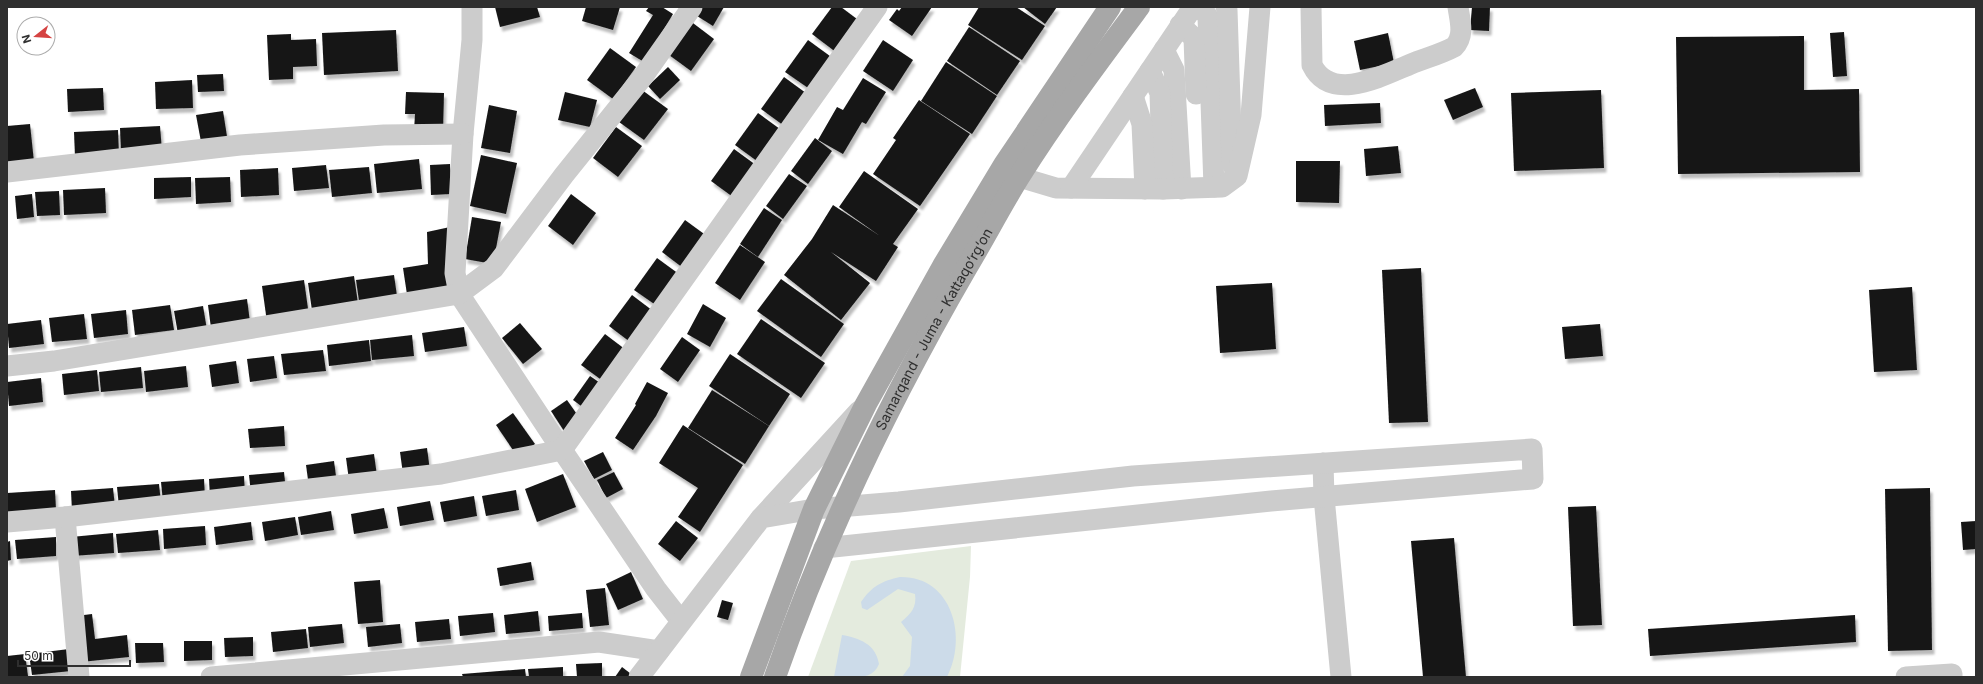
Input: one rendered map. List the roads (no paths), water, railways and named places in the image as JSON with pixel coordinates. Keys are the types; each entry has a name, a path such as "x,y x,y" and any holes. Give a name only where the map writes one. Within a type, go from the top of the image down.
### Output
{"main road":[{"name":"Samarqand - Juma - Kattaqo‘rg‘on","path":"751,677 814,509 866,404 978,207 1004,165 1110,7"},
{"name":"Samarqand - Juma - Kattaqo‘rg‘on","path":"775,677 824,548 842,508 878,431 936,322 1019,177 1109,47 1139,7"}],"street":[{"path":"472,7 472,40 455,273 459,294 656,589 681,621"},
{"path":"7,366 54,361 459,294 494,268 564,175 642,78 692,7"},
{"path":"7,522 65,517 441,474 562,450 876,7"},
{"path":"1071,188 1193,7"},
{"path":"1181,189 1208,17 1201,7"},
{"path":"1226,7 1228,10 1232,162 1237,176"},
{"path":"1019,177 1056,188 1181,189 1222,186 1237,176 1251,115 1260,7"},
{"path":"1311,7 1312,65 1315,71 1329,81 1350,85 1368,81 1454,47 1459,42 1461,34 1458,7"},
{"path":"1180,25 1194,38 1181,189"},
{"path":"1164,50 1174,70 1181,189"},
{"path":"1150,71 1160,93 1181,189"},
{"path":"1133,96 1142,124 1181,189"},
{"path":"7,172 240,145 384,135 464,134"},
{"path":"639,677 761,518 866,404"},
{"path":"761,518 814,509 842,508 1133,476 1532,449 1533,479 1324,496 993,529 824,548"},
{"path":"1323,463 1324,496 1341,677"},
{"path":"65,517 79,677"},
{"path":"211,677 599,642 659,651"},
{"path":"1906,677 1952,674 1952,677"}],"water":[{"path":"900,577 918,579 932,587 943,598 951,612 955,628 956,644 953,661 947,677 902,677 910,666 912,637 901,622 908,616 914,606 915,594 898,589 867,610 862,608 861,602 873,588 883,582"},
{"path":"842,635 855,638 866,643 874,651 879,664 876,670 871,674 860,677 834,677"}]}
